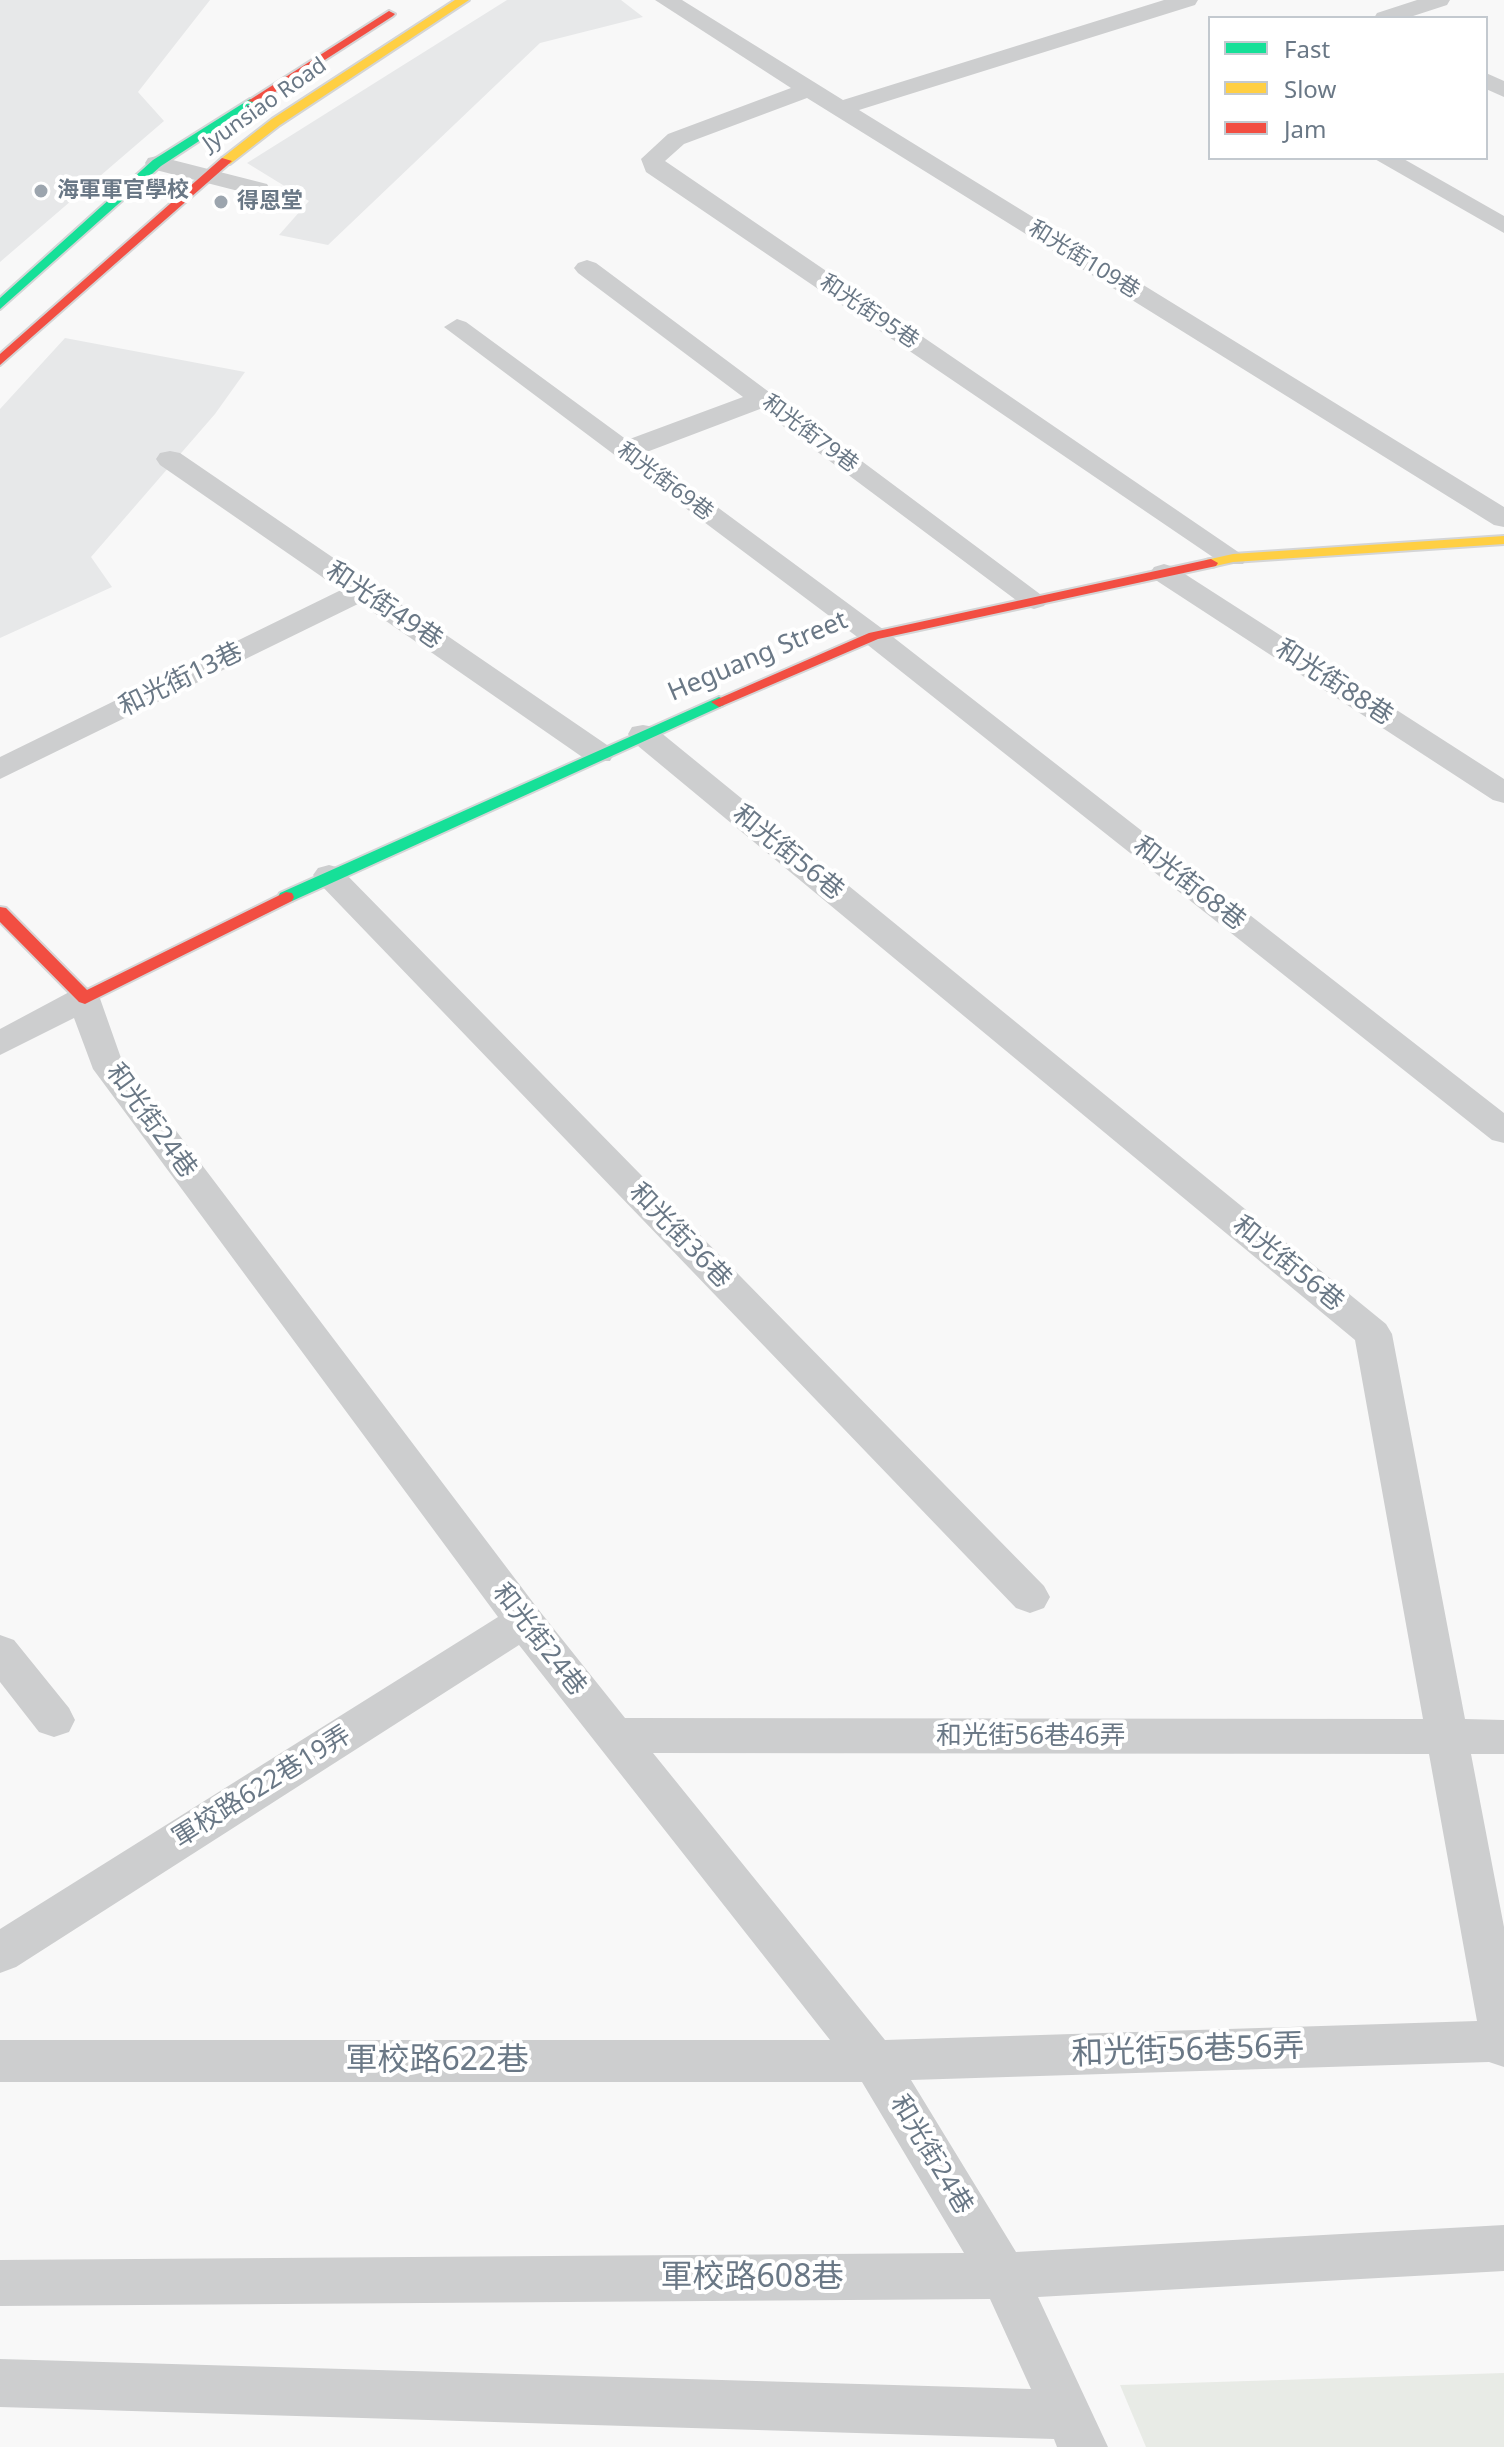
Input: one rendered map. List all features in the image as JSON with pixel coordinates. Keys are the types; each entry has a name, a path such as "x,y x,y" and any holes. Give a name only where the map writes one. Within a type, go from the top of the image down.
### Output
{"street":[{"name":"Jyunsiao Road","path":"0,361 206,176 276,122 463,0"},
{"name":"Jyunsiao Road","path":"0,305 157,163 408,2"},
{"name":"Heguang Street","path":"85,998 329,875 643,734 874,636 1233,558 1504,540"},
{"path":"0,912 85,998"}],"lane":[{"path":"671,3 702,0"},
{"path":"840,108 1187,0"},
{"path":"1391,16 1439,0"},
{"name":"和光街109巷","path":"671,3 1504,519"},
{"name":"和光街95巷","path":"809,89 676,139 653,159 655,167 1233,558"},
{"path":"1388,160 1504,226"},
{"path":"157,163 258,189"},
{"name":"和光街79巷","path":"587,268 1034,600"},
{"name":"和光街69巷","path":"457,327 874,636"},
{"path":"624,451 762,399"},
{"name":"和光街49巷","path":"170,459 599,754"},
{"name":"和光街88巷","path":"1164,573 1504,793"},
{"name":"和光街13巷","path":"0,769 362,591"},
{"name":"和光街68巷","path":"874,636 1504,1131"},
{"name":"和光街56巷","path":"643,734 1373,1334 1504,2043"},
{"name":"和光街36巷","path":"329,875 1030,1597"},
{"path":"0,1043 85,998"},
{"name":"和光街24巷","path":"85,998 105,1061 524,1621 874,2061 1004,2276 1076,2431"},
{"name":"軍校路622巷19弄","path":"0,1953 524,1621"},
{"path":"0,1652 54,1720"},
{"name":"和光街56巷46弄","path":"614,1735 1504,1737"},
{"name":"和光街56巷56弄","path":"874,2061 1504,2043"},
{"name":"軍校路622巷","path":"0,2061 874,2061"},
{"name":"軍校路608巷","path":"0,2283 1004,2276 1504,2248"},
{"path":"0,2383 1076,2431"}],"shaded area":[{"name":"海軍軍官學校","path":"0,0 210,0 138,92 164,121 0,262"},
{"path":"507,0 621,0 643,17 540,43 328,245 279,235 309,201 247,163"},
{"path":"65,338 245,372 215,414 91,557 112,587 0,638 0,409"},
{"path":"1504,2373 1504,2447 1146,2447 1120,2385"}],"traffic: fast":[{"path":"0,305 157,163 254,101"},
{"path":"286,897 719,702"}],"traffic: slow":[{"path":"226,161 276,122 463,0"},
{"path":"1211,563 1233,558 1504,540"}],"traffic: jam":[{"path":"254,101 389,14"},
{"path":"0,361 226,161"},
{"path":"719,702 874,636 1211,563"},
{"path":"0,912 85,998 286,897"}],"place":[{"name":"海軍軍官學校","path":"41,191"},
{"name":"得恩堂","path":"221,202"}]}
